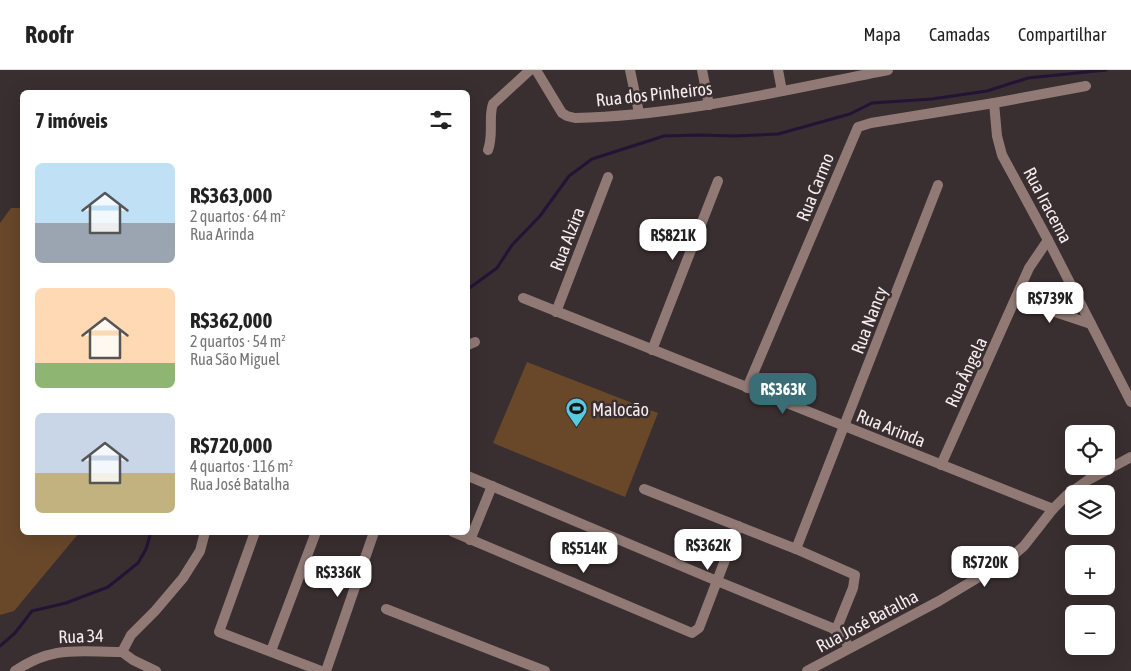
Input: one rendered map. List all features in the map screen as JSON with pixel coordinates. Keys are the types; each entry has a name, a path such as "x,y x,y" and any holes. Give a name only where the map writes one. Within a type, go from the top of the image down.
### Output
{"street":[{"path":"488,150 492,136 491,111 493,104 530,70"},
{"name":"Rua dos Pinheiros","path":"536,70 556,106 562,113 567,116 586,118 709,105 782,91 857,73 888,70"},
{"path":"630,70 639,113"},
{"path":"702,70 709,105"},
{"path":"778,70 782,91"},
{"path":"994,103 1086,86"},
{"name":"Rua Iracema","path":"994,103 997,136 1002,155 1131,402"},
{"name":"Rua Carmo","path":"747,388 858,127 871,123 994,103"},
{"name":"Rua Alzira","path":"556,312 608,177"},
{"path":"652,350 718,181"},
{"name":"Rua Nancy","path":"796,550 938,185"},
{"name":"Rua Ângela","path":"941,465 1034,260 1048,240"},
{"name":"Rua Arinda","path":"523,298 1053,509"},
{"path":"1016,299 1091,324"},
{"name":"Rua José Batalha","path":"807,671 938,601 1009,559 1024,546 1053,509 1076,488 1131,457"},
{"path":"470,477 836,630 844,638 849,648"},
{"path":"470,540 492,486"},
{"path":"644,489 855,575 836,630"},
{"path":"459,535 692,633 699,628 738,526"},
{"path":"156,671 132,660 122,652 131,635 155,611 183,578 200,551 204,535"},
{"path":"254,535 219,632 321,671"},
{"path":"271,651 315,535"},
{"path":"326,671 373,535"},
{"path":"386,609 545,671"},
{"name":"Rua 34","path":"15,671 51,653 77,651 122,652"}],"shaded area":[{"path":"11,208 20,208 20,535 77,535 14,611 0,615 0,223"},
{"name":"Malocão","path":"527,362 658,413 625,497 493,443"}],"waterway":[{"path":"470,288 497,268 512,245 540,216 569,176 592,159 664,136 778,134 850,114 872,103 932,99 987,91 1028,78 1106,70"},
{"path":"0,646 15,633 32,611 66,603 108,587 138,563 146,549 150,535"}],"place":[{"name":"Malocão","path":"576,428"}]}
